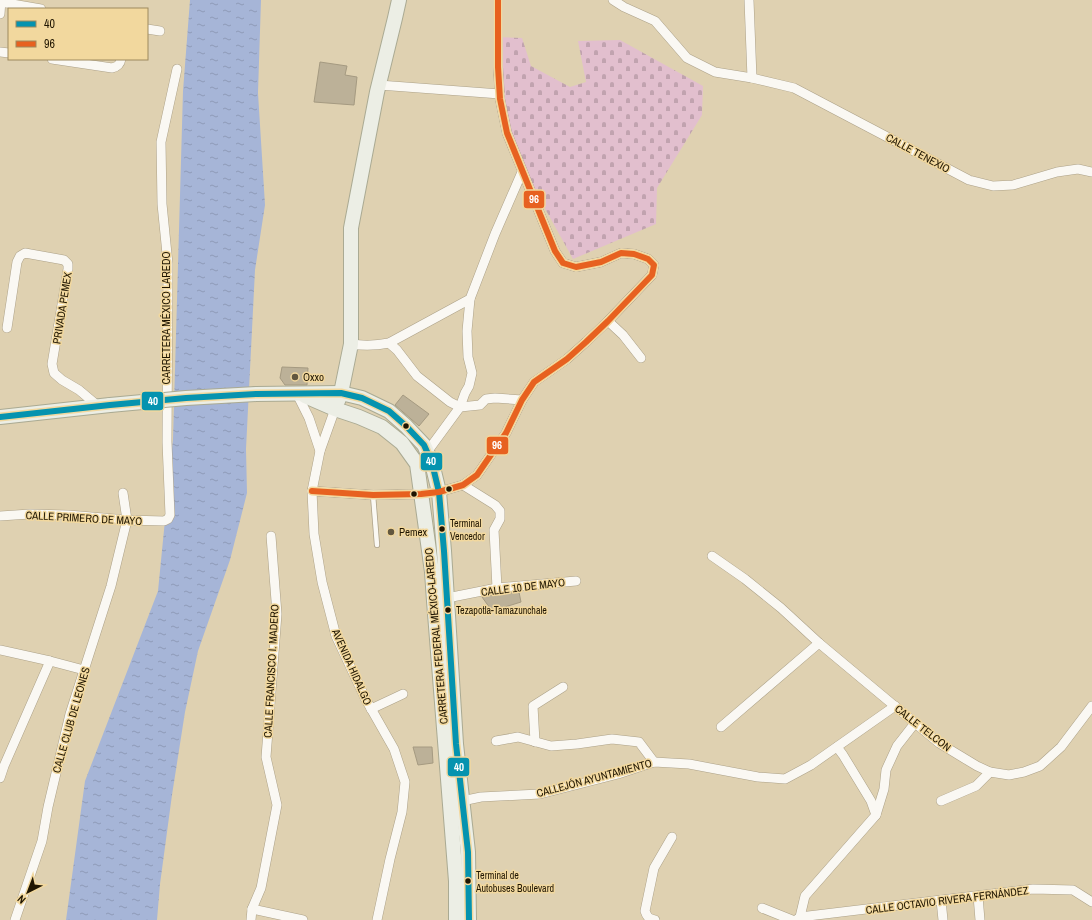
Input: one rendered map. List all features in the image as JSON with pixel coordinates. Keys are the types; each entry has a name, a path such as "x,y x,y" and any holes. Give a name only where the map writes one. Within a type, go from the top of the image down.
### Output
{"main road":[{"path":"335,409 341,393 351,344 351,228 379,84 399,0"},
{"name":"CARRETERA FEDERAL MÉXICO-LAREDO","path":"299,394 341,393 362,398 389,411 424,445 432,463 438,492 447,598 456,920"},
{"path":"0,417 104,405 186,398 256,394 299,394"},
{"name":"CARRETERA FEDERAL MÉXICO-LAREDO","path":"299,394 382,427 402,443 417,464 432,572 451,744 462,801 468,852 469,920"}],"street":[{"path":"312,490 373,495 421,494 438,492 463,485 477,475 506,433 522,400 534,382 567,359 608,321 652,275 654,265 648,259 634,254 621,253 602,262 576,267 564,263 555,251 507,133 500,94 498,67 498,0"},
{"name":"CALLE TENEXIO","path":"613,0 655,22 688,58 715,72 752,78 794,88 969,180 993,186 1013,185 1057,172 1078,169 1092,172"},
{"path":"749,0 752,78"},
{"path":"0,14 0,1 36,8"},
{"path":"148,29 160,31"},
{"path":"59,60 112,68 119,63"},
{"name":"CARRETERA MÉXICO LAREDO","path":"168,519 170,515 167,442 168,264 162,204 161,142 176,69"},
{"path":"379,84 500,94"},
{"path":"427,452 460,407 469,386 472,373 468,357 467,331 470,299 495,234 522,172"},
{"name":"PRIVADA PEMEX","path":"7,328 17,262 20,256 25,253 64,260 68,264 68,269 52,364 54,373 62,380 104,405"},
{"path":"351,344 365,346 388,343 470,299"},
{"path":"608,321 623,335 641,358"},
{"path":"388,343 397,350 416,376 450,402 460,407 480,404 486,399 495,398 522,400"},
{"path":"299,394 320,451"},
{"name":"AVENIDA HIDALGO","path":"335,409 320,451 312,490 314,534 322,582 336,636 371,708 394,749 404,782 402,812 377,920"},
{"path":"463,485 495,505 500,511 500,519 494,530 497,588"},
{"path":"123,493 127,520"},
{"name":"CALLE PRIMERO DE MAYO","path":"0,516 30,514 68,515 127,520 164,521 168,519"},
{"name":"CALLE CLUB DE LEONES","path":"15,920 42,841 48,807 70,714 111,586 127,520"},
{"name":"CALLE FRANCISCO I. MADERO","path":"252,909 261,888 276,805 266,757 277,614 271,536"},
{"name":"CALLE TELCON","path":"712,556 745,579 939,743 977,766 990,772 1009,775 1024,772 1040,766 1061,747 1092,706"},
{"name":"CALLE 10 DE MAYO","path":"447,598 497,588 576,581"},
{"path":"721,727 819,643"},
{"path":"0,650 84,670"},
{"path":"0,778 50,661"},
{"path":"535,742 532,706 563,687"},
{"path":"371,708 403,694"},
{"name":"CALLEJÓN AYUNTAMIENTO","path":"462,801 481,797 540,794 618,774 654,762 689,764 758,777 785,779 811,765 895,706"},
{"path":"762,908 796,919 805,896 876,815 884,789 886,770 897,746 915,723"},
{"path":"496,741 518,737 551,746 612,739 639,742 654,762"},
{"path":"837,747 871,801 876,815"},
{"path":"941,801 976,786 990,772"},
{"path":"656,920 650,919 646,916 645,911 654,868 672,837"},
{"name":"CALLE OCTAVIO RIVERA FERNÁNDEZ","path":"796,919 1032,889 1072,890 1092,902"},
{"path":"978,896 980,920"},
{"path":"941,900 943,920"},
{"path":"251,920 252,909 303,920"}],"lane":[{"path":"373,495 377,545"}],"green space":[{"path":"495,37 522,38 531,66 570,87 586,82 578,41 620,40 703,86 702,115 657,188 656,224 573,259 512,149 497,99"}],"water":[{"path":"190,0 261,0 258,93 265,205 255,270 246,449 247,493 230,560 198,651 185,712 160,884 157,920 66,920 85,781 158,591 173,439 183,91"}],"building":[{"path":"320,62 347,66 345,75 357,77 354,105 314,102"},
{"path":"282,367 308,368 307,385 285,385 280,378"},
{"path":"403,395 429,414 419,426 395,405"},
{"path":"519,592 521,602 492,611 482,597 498,594"},
{"path":"413,747 432,747 433,763 418,765"}],"transit line":[{"name":"96","path":"312,491 373,495 421,494 439,492 463,485 477,475 506,433 522,400 534,382 567,359 586,342 652,275 654,265 648,259 634,254 621,253 601,262 576,267 563,263 555,251 507,133 500,99 498,67 498,0"},
{"name":"40","path":"0,417 186,398 256,394 341,393 362,398 389,411 424,445 432,463 439,492 456,744 468,852 469,920"}],"place":[{"name":"Oxxo","path":"295,377"},
{"name":"Terminal Vencedor","path":"442,529"},
{"name":"Pemex","path":"391,532"},
{"name":"Tezapotla-Tamazunchale","path":"448,610"},
{"name":"Terminal de Autobuses Boulevard","path":"468,881"}]}
